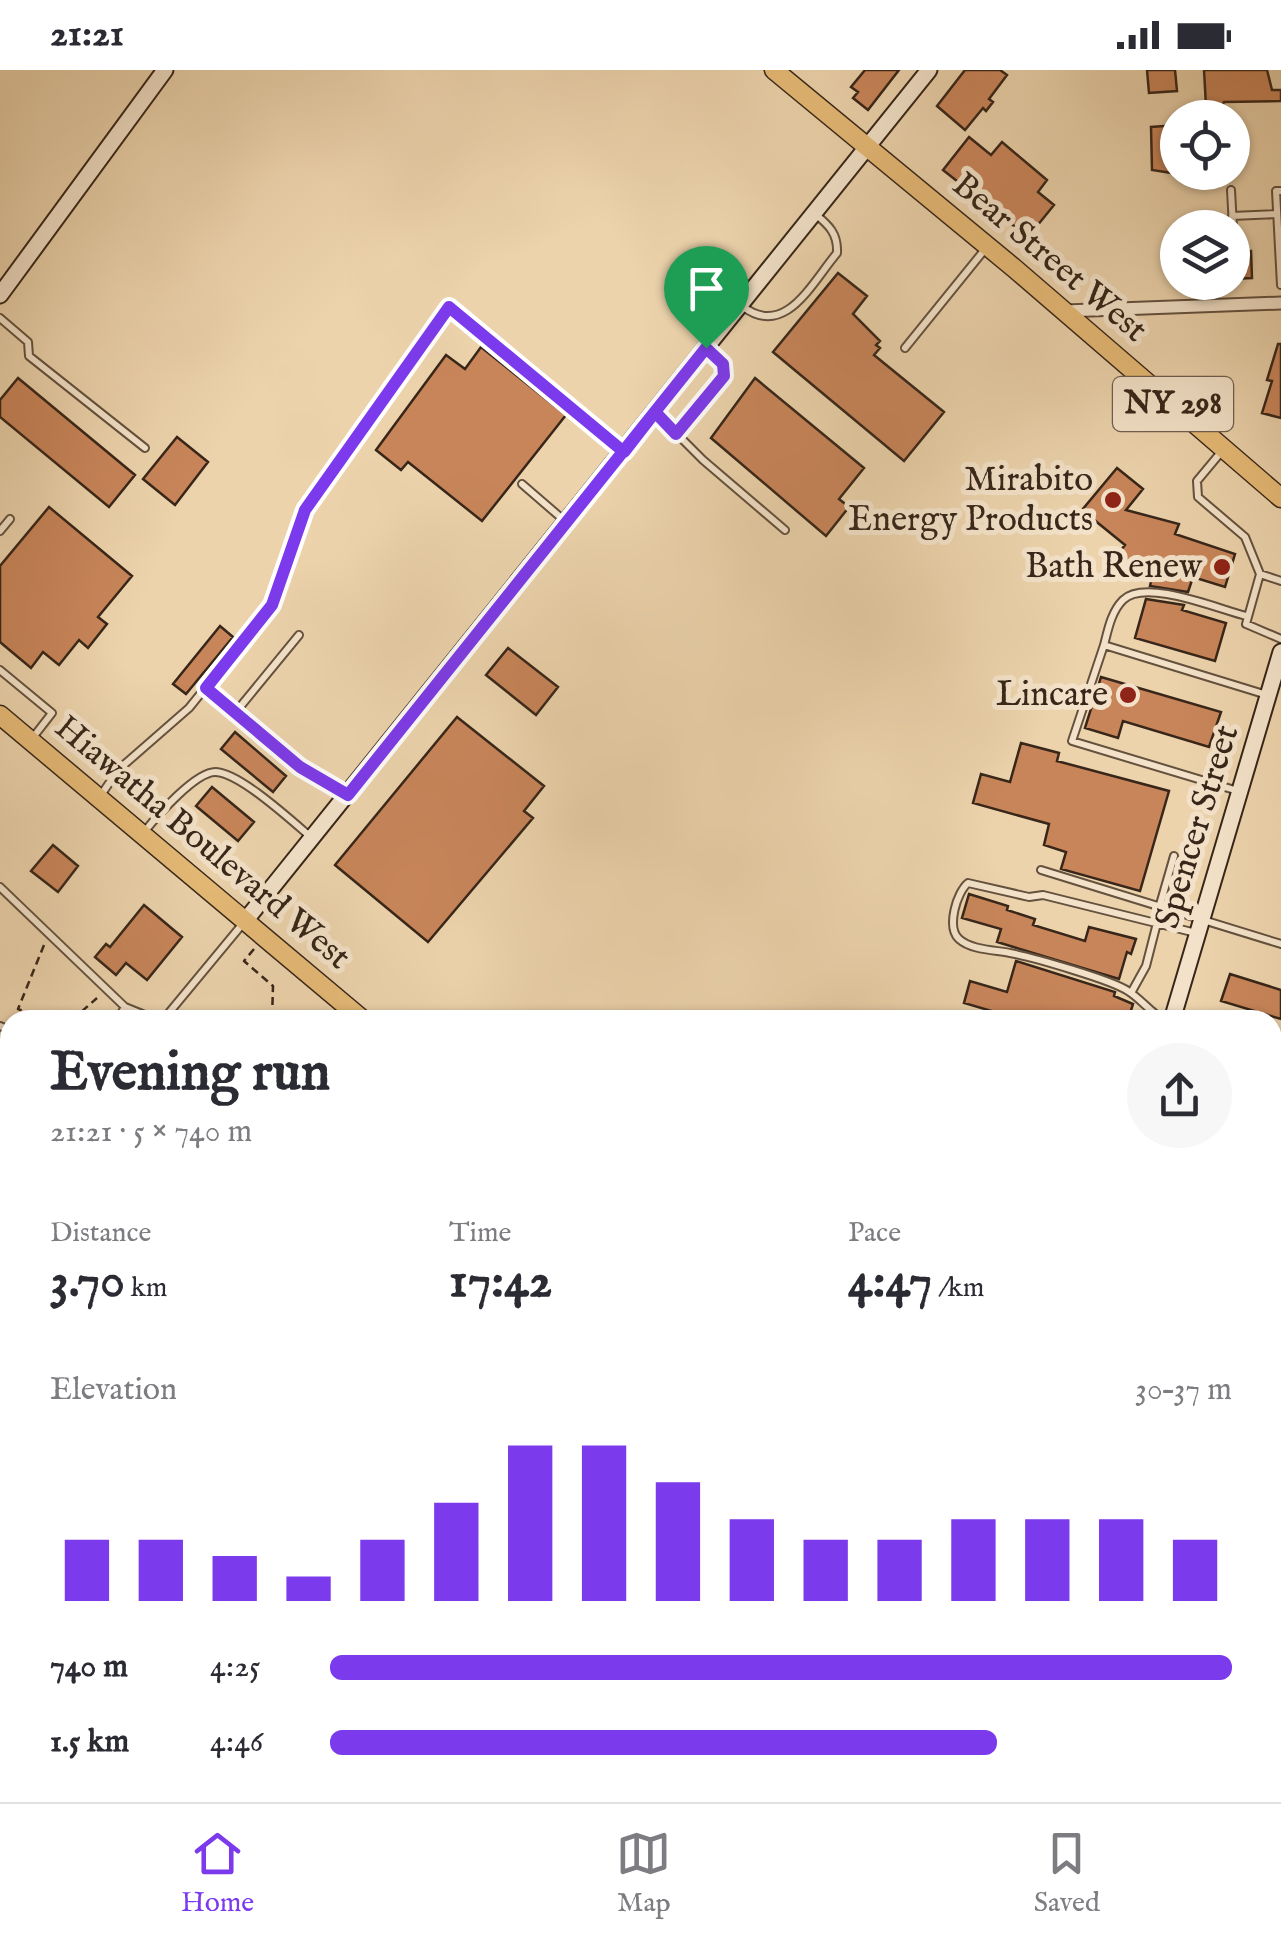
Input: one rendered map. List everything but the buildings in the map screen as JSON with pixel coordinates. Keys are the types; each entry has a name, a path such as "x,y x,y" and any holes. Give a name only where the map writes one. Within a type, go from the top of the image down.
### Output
{"main road":[{"name":"Bear Street West","path":"774,70 1281,498"},
{"name":"Hiawatha Boulevard West","path":"0,716 351,1010"}],"street":[{"path":"0,295 166,70"},
{"path":"245,921 930,70"},
{"path":"1064,311 1281,304"},
{"name":"Spencer Street","path":"1175,1010 1281,652"}],"lane":[{"path":"1231,190 1232,210"},
{"path":"1281,191 1276,191 1281,285"},
{"path":"741,305 758,318 775,318 790,310 837,253 838,240 829,225 814,214"},
{"path":"1250,215 1277,214"},
{"path":"905,348 987,247"},
{"path":"99,798 118,770 189,708 272,605 305,510 449,307 624,452"},
{"path":"0,318 28,342 29,356 145,448"},
{"path":"676,434 724,376 723,364 706,348"},
{"path":"655,412 785,530"},
{"path":"1224,448 1197,481 1198,497 1245,537 1260,574 1246,616 1248,628 1281,639"},
{"path":"522,484 566,523"},
{"path":"0,532 10,519"},
{"path":"1260,574 1281,580"},
{"path":"1240,792 1072,742 1114,612 1128,596 1137,592 1159,593 1246,616"},
{"path":"235,713 299,635"},
{"path":"1104,645 1268,695"},
{"path":"0,670 52,713 30,741"},
{"path":"206,688 300,767 348,795"},
{"path":"142,835 164,807 207,774 219,772 261,794 313,839"},
{"path":"1159,908 1174,856"},
{"path":"1040,870 1159,908 1199,928"},
{"path":"1152,1010 1131,993 959,939 952,926 960,890 968,882 1157,923 1281,944"},
{"path":"0,887 125,1007 133,1010"},
{"path":"169,1010 245,921"},
{"path":"1131,993 1146,966 1157,923"}],"path":[{"path":"23,1010 18,1008 49,932"},
{"path":"264,939 244,961 273,986 272,1010"},
{"path":"83,1010 107,989"}],"place":[{"name":"Mirabito Energy Products","path":"1113,500"},
{"name":"Bath Renew","path":"1222,567"},
{"name":"Lincare","path":"1128,695"}],"route":[{"path":"706,348 624,452 348,795 300,767 206,688 272,605 305,510 449,307 624,452 655,412 676,434 724,376 723,364 706,348"}]}
